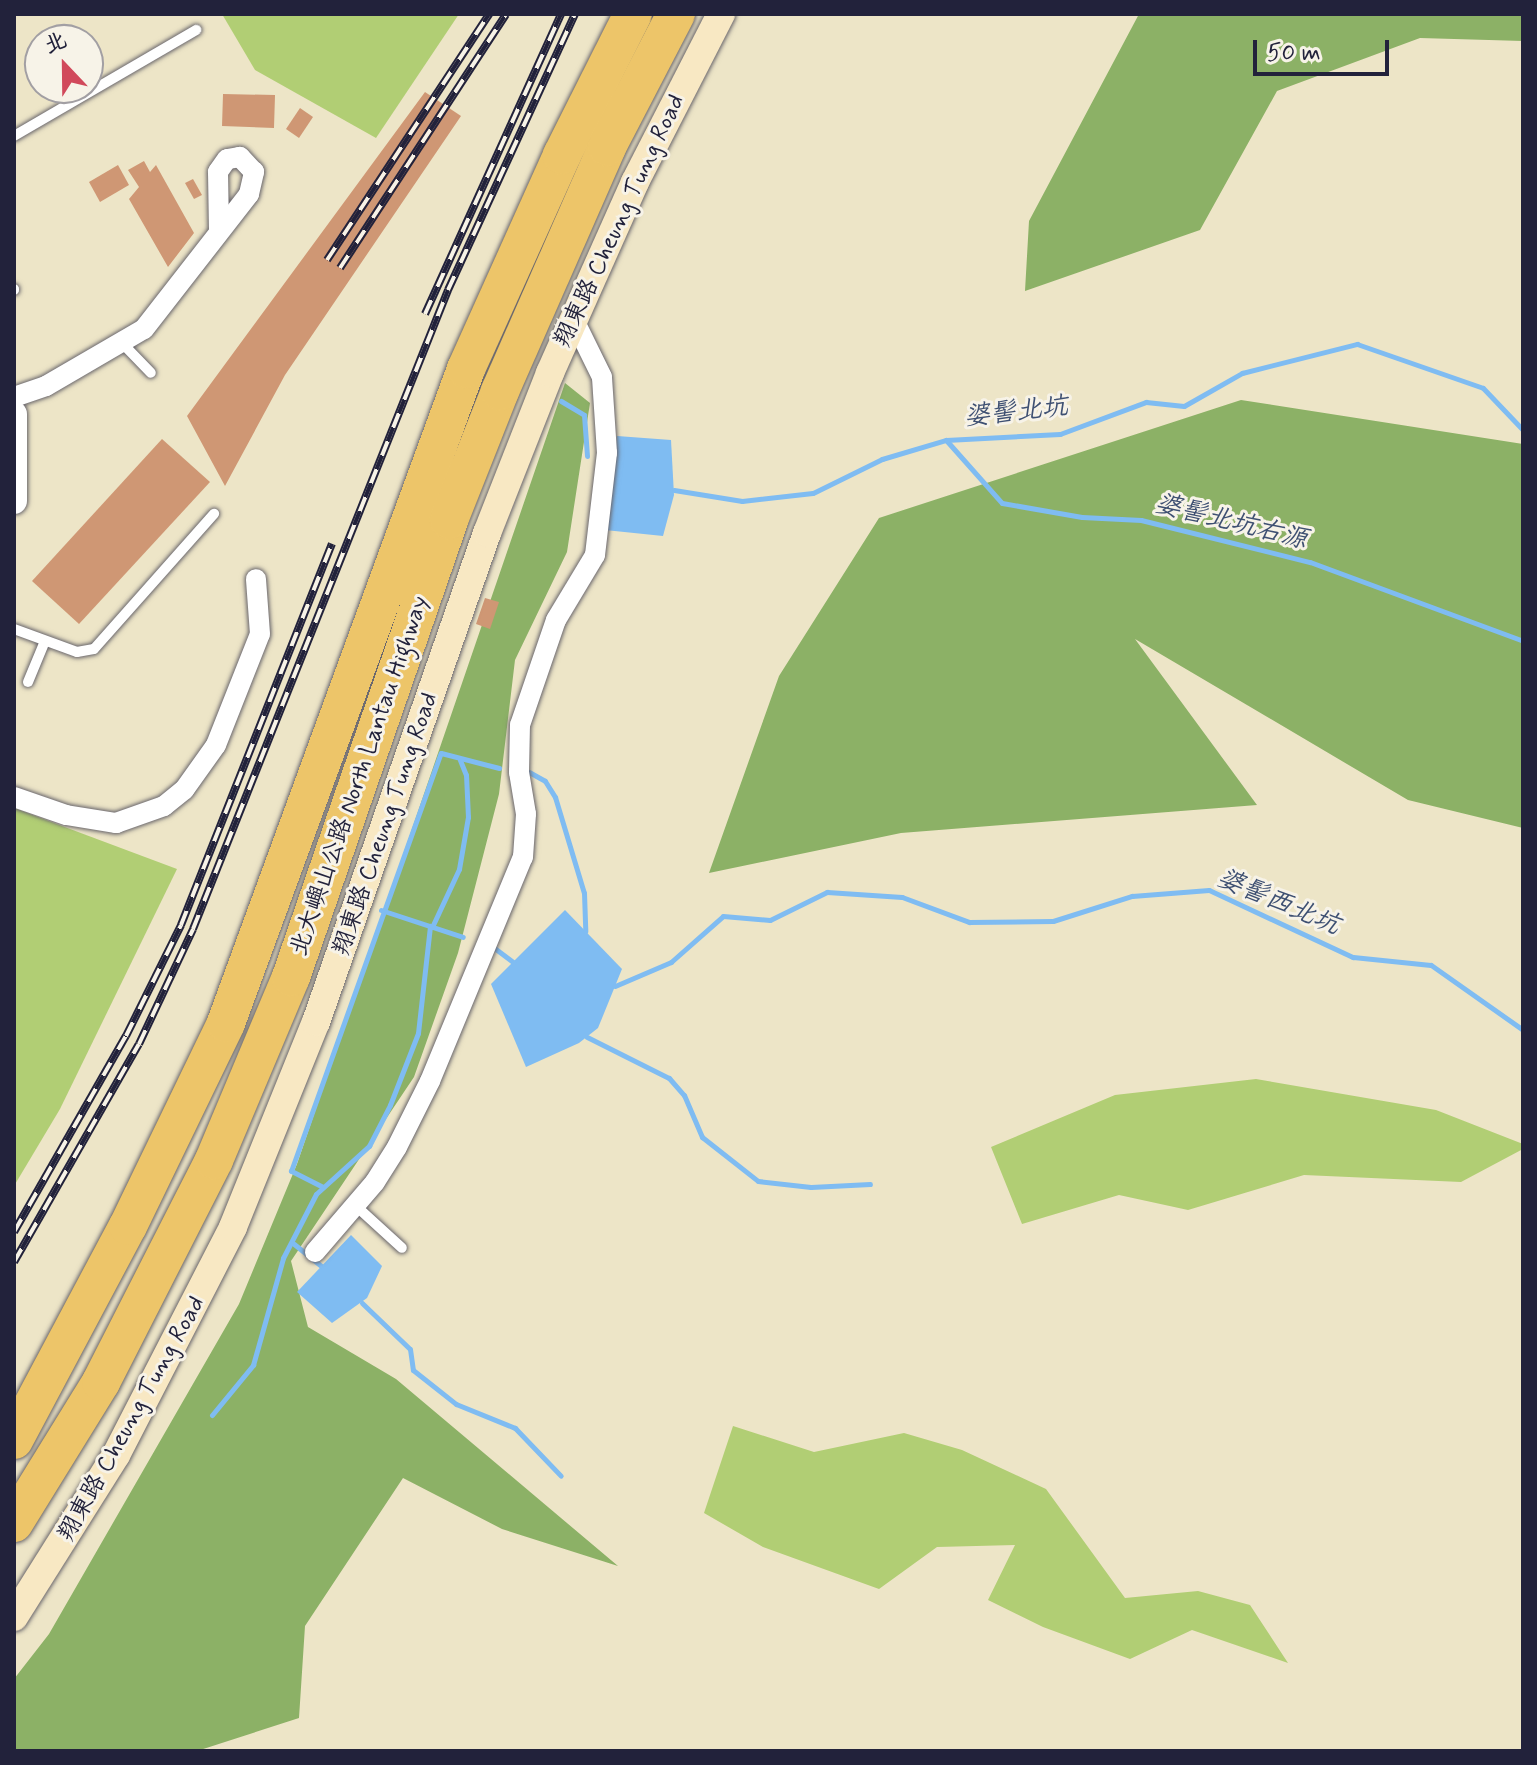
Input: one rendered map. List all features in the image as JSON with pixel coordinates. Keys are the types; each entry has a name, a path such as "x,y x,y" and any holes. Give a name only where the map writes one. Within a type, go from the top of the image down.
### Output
{"highway":[{"name":"北大嶼山公路 North Lantau Highway","path":"14,1440 226,1023 466,369 562,155 633,14"},
{"name":"北大嶼山公路 North Lantau Highway","path":"15,1522 101,1382 240,1101 291,977 449,520 494,405 587,189 676,14"},
{"path":"14,1402 74,1325"}],"main road":[{"name":"翔東路 Cheung Tung Road","path":"14,1617 116,1455 177,1345 260,1167 316,1022 487,533 573,318 721,14"}],"street":[{"path":"14,397 46,386 123,344 144,329 219,230"},
{"path":"315,1252 356,1206 397,1147 430,1081 523,857 526,814 519,772 520,725 556,620 595,555 607,453 602,377 573,318"},
{"path":"14,414 14,501"},
{"path":"14,797 66,815 116,823 164,806 184,790 216,745 260,634 256,579"}],"lane":[{"path":"14,136 196,30"},
{"path":"123,344 151,373"},
{"path":"14,629 77,652 94,649 214,514"},
{"path":"28,682 45,641"},
{"path":"356,1206 402,1248"}],"green space":[{"path":"222,14 459,14 376,138 255,70"},
{"path":"1139,14 1523,14 1523,41 1420,38 1277,91 1200,230 1025,291 1029,221"},
{"path":"565,383 590,403 567,552 515,660 499,794 458,953 414,1077 291,1261 308,1327 396,1379 618,1566 502,1529 403,1478 305,1626 299,1718 197,1751 14,1751 14,1679 49,1634 239,1304 297,1164"},
{"path":"1241,400 1523,444 1523,828 1408,800 1135,639 1257,805 901,833 709,873 779,676 879,518"},
{"path":"14,808 177,869 60,1109 14,1186"},
{"path":"1256,1079 1436,1110 1523,1144 1523,1149 1461,1182 1304,1175 1188,1210 1119,1195 1022,1224 991,1147 1115,1095"},
{"path":"733,1426 814,1452 904,1433 962,1450 1046,1489 1125,1598 1198,1591 1250,1605 1288,1663 1192,1630 1130,1659 1043,1627 988,1600 1015,1545 937,1547 879,1589 763,1547 704,1513"}],"water":[{"path":"617,436 671,440 674,495 663,536 605,530"},
{"path":"565,910 622,969 598,1028 579,1043 526,1067 491,984"},
{"path":"351,1235 382,1266 367,1298 332,1323 297,1292"}],"building":[{"path":"425,92 461,116 285,375 225,486 187,416"},
{"path":"223,94 275,95 274,128 222,126"},
{"path":"300,108 313,117 299,138 286,129"},
{"path":"144,161 150,172 156,165 194,233 168,267 129,199 139,187 128,170"},
{"path":"118,165 129,185 100,202 89,182"},
{"path":"193,179 202,195 194,199 185,183"},
{"path":"162,439 210,482 79,624 32,581"},
{"path":"485,598 499,602 490,629 476,624"}],"waterway":[{"name":"婆髻北坑","path":"674,490 742,501 813,493 882,459 946,440 1060,434 1146,402 1184,406 1242,373 1357,344 1483,388 1523,430"},
{"path":"561,401 584,415 587,456"},
{"name":"婆髻北坑右源","path":"946,440 1002,503 1082,517 1141,520 1310,562 1523,641"},
{"path":"323,1187 291,1171 441,753 499,768"},
{"path":"432,927 459,869 468,817 466,775 460,760"},
{"path":"529,772 545,781 555,797 584,893 585,931"},
{"name":"婆髻西北坑","path":"615,986 671,962 723,916 770,920 827,892 902,897 969,922 1053,921 1132,896 1209,890 1353,957 1431,965 1523,1030"},
{"path":"381,910 463,937"},
{"path":"212,1415 253,1365 283,1258 316,1194 369,1146 390,1105 418,1033 430,926"},
{"path":"493,947 513,962"},
{"path":"587,1037 669,1078 684,1095 702,1137 758,1181 811,1187 870,1184"},
{"path":"294,1244 321,1266"},
{"path":"362,1303 410,1349 413,1370 456,1404 515,1428 561,1476"}],"railway":[{"path":"327,260 489,14"},
{"path":"340,268 506,14"},
{"path":"425,314 561,14"},
{"path":"14,1262 139,1044 193,929 448,290 575,14"},
{"path":"14,1232 126,1036 181,925 332,544"}]}
